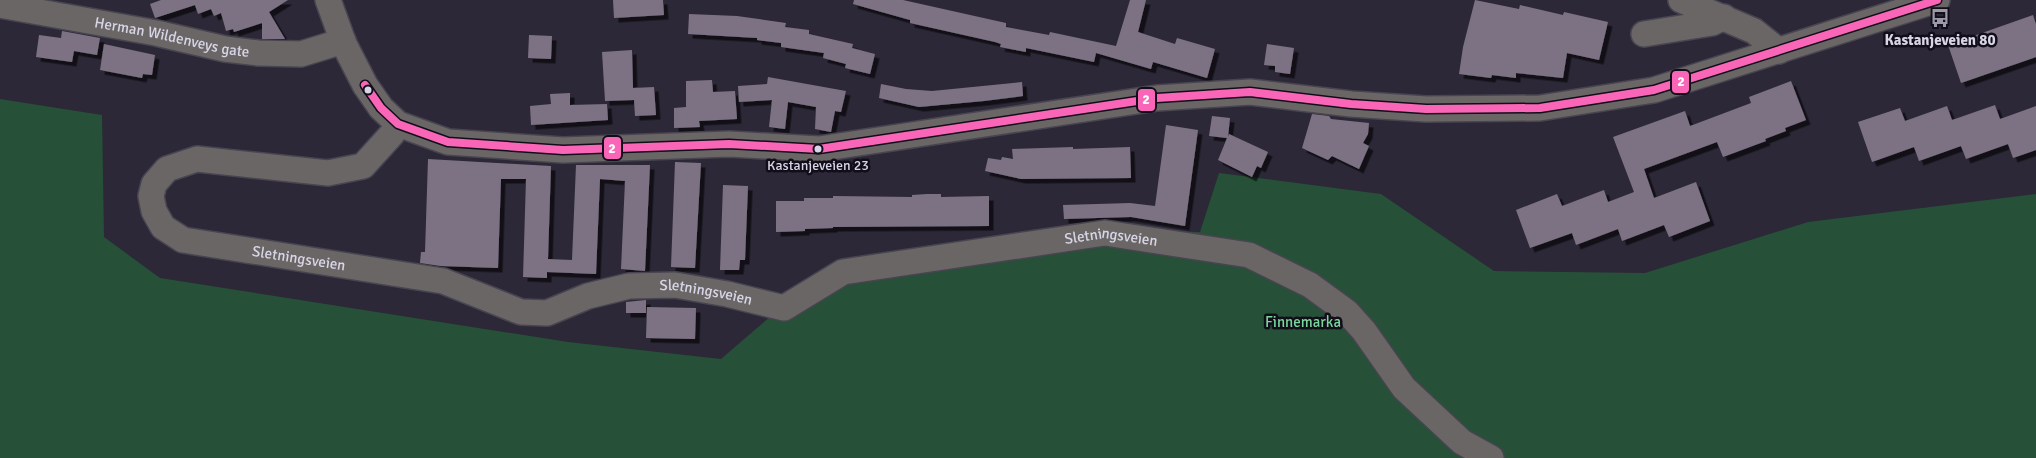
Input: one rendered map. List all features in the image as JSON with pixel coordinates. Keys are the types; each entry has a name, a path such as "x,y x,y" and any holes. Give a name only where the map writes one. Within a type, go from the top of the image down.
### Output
{"street":[{"path":"328,0 343,41 365,85 381,108 398,124 448,142 562,150 729,144 819,149 1148,99 1208,93 1250,92 1351,104 1426,108 1540,108 1654,90 1937,0"},
{"path":"1681,0 1754,31 1779,51"},
{"name":"Herman Wildenveys gate","path":"0,5 156,33 224,49 258,53 301,54 343,41"},
{"path":"1644,34 1712,23 1724,17"},
{"name":"Sletningsveien","path":"398,124 392,134 363,166 328,173 197,159 167,168 154,184 150,196 154,211 163,228 183,240 443,281 521,312 546,313 588,296 629,286 675,285 727,294 784,308 843,272 1105,233 1248,255 1310,285 1347,312 1364,331 1404,388 1462,442 1491,458"}],"green space":[{"name":"Finnemarka","path":"0,99 102,115 104,237 160,278 568,342 721,359 823,271 1107,230 1200,232 1219,173 1381,194 1494,271 1645,273 1808,222 2036,194 2036,458 0,458"}],"building":[{"path":"161,0 288,0 269,12 285,39 262,39 262,23 234,32 233,29 226,31 221,13 214,16 211,9 198,14 195,5 155,18 150,4"},
{"path":"613,0 663,0 664,15 614,18"},
{"path":"854,0 903,0 1006,23 1006,27 1049,35 1050,32 1116,46 1130,0 1146,0 1138,32 1175,44 1177,38 1215,49 1207,78 1153,62 1151,69 1096,53 1094,62 1026,48 1026,52 1000,47 1001,44 995,42 910,23 910,20 853,4"},
{"path":"1475,0 1519,9 1520,5 1563,15 1564,12 1608,22 1599,60 1567,53 1563,78 1516,73 1516,78 1492,75 1491,78 1459,74 1463,47"},
{"path":"689,14 737,16 786,23 785,27 809,30 809,34 853,44 852,48 875,54 870,74 845,68 846,64 823,58 824,53 781,47 781,43 757,40 757,38 688,34"},
{"path":"2033,15 2036,24 2036,57 1961,83 1948,45"},
{"path":"62,31 100,38 97,55 74,51 72,62 36,57 39,35 61,38"},
{"path":"529,35 552,36 551,59 528,58"},
{"path":"104,44 155,55 152,75 143,74 142,78 100,70"},
{"path":"1267,44 1294,48 1290,74 1275,72 1275,66 1264,65"},
{"path":"632,50 633,88 654,87 656,115 635,116 634,100 605,101 602,52"},
{"path":"768,77 846,91 841,112 835,111 831,132 815,129 816,107 788,102 785,129 769,127 772,100 739,102 738,86 767,84"},
{"path":"712,80 713,92 735,91 737,119 699,121 700,127 674,128 674,108 686,107 686,81"},
{"path":"1791,81 1806,120 1785,128 1786,131 1765,139 1766,141 1723,157 1717,142 1644,169 1654,198 1696,182 1710,221 1669,237 1664,225 1622,241 1618,229 1576,245 1572,233 1530,248 1516,210 1557,194 1562,206 1604,190 1608,202 1634,192 1613,137 1685,111 1690,126 1751,103 1749,97"},
{"path":"1022,82 1023,96 984,101 919,107 879,98 881,84 906,89 932,91"},
{"path":"570,93 570,105 607,104 608,120 531,125 530,106 551,104 550,94"},
{"path":"1995,105 2000,119 2036,106 2036,150 2013,158 2008,144 1966,159 1961,146 1919,161 1914,147 1872,162 1858,122 1900,108 1905,121 1947,106 1952,120"},
{"path":"1312,114 1329,116 1331,119 1369,123 1368,134 1363,143 1369,146 1359,169 1332,156 1328,160 1302,148"},
{"path":"1212,116 1230,118 1228,137 1229,134 1268,152 1261,168 1257,166 1252,177 1218,160 1227,138 1209,136"},
{"path":"1166,125 1198,130 1185,226 1131,217 1064,219 1063,205 1130,203 1155,206"},
{"path":"1073,147 1073,149 1130,147 1131,178 1021,179 985,171 988,158 1001,160 1002,157 1013,159 1012,149"},
{"path":"428,159 551,166 548,259 572,260 576,165 650,165 645,271 621,269 625,181 600,179 596,274 547,272 547,278 523,277 526,179 501,179 498,268 441,266 420,263 421,252 425,252"},
{"path":"675,162 701,163 695,268 671,267"},
{"path":"723,185 748,186 745,260 740,260 739,270 720,270"},
{"path":"941,194 941,197 989,196 989,226 833,227 805,229 805,231 776,232 776,201 804,201 804,198 833,198 833,196 912,197 912,195"},
{"path":"646,300 646,313 626,313 626,302"},
{"path":"647,307 696,308 695,339 646,338"}],"transit line":[{"name":"2","path":"365,85 381,108 398,124 448,142 563,150 729,144 819,149 1157,98 1250,92 1351,104 1426,109 1540,108 1654,90 1937,0"}],"place":[{"name":"Kastanjeveien 80","path":"1940,18"},
{"name":"Kastanjeveien 23","path":"818,149"}]}
